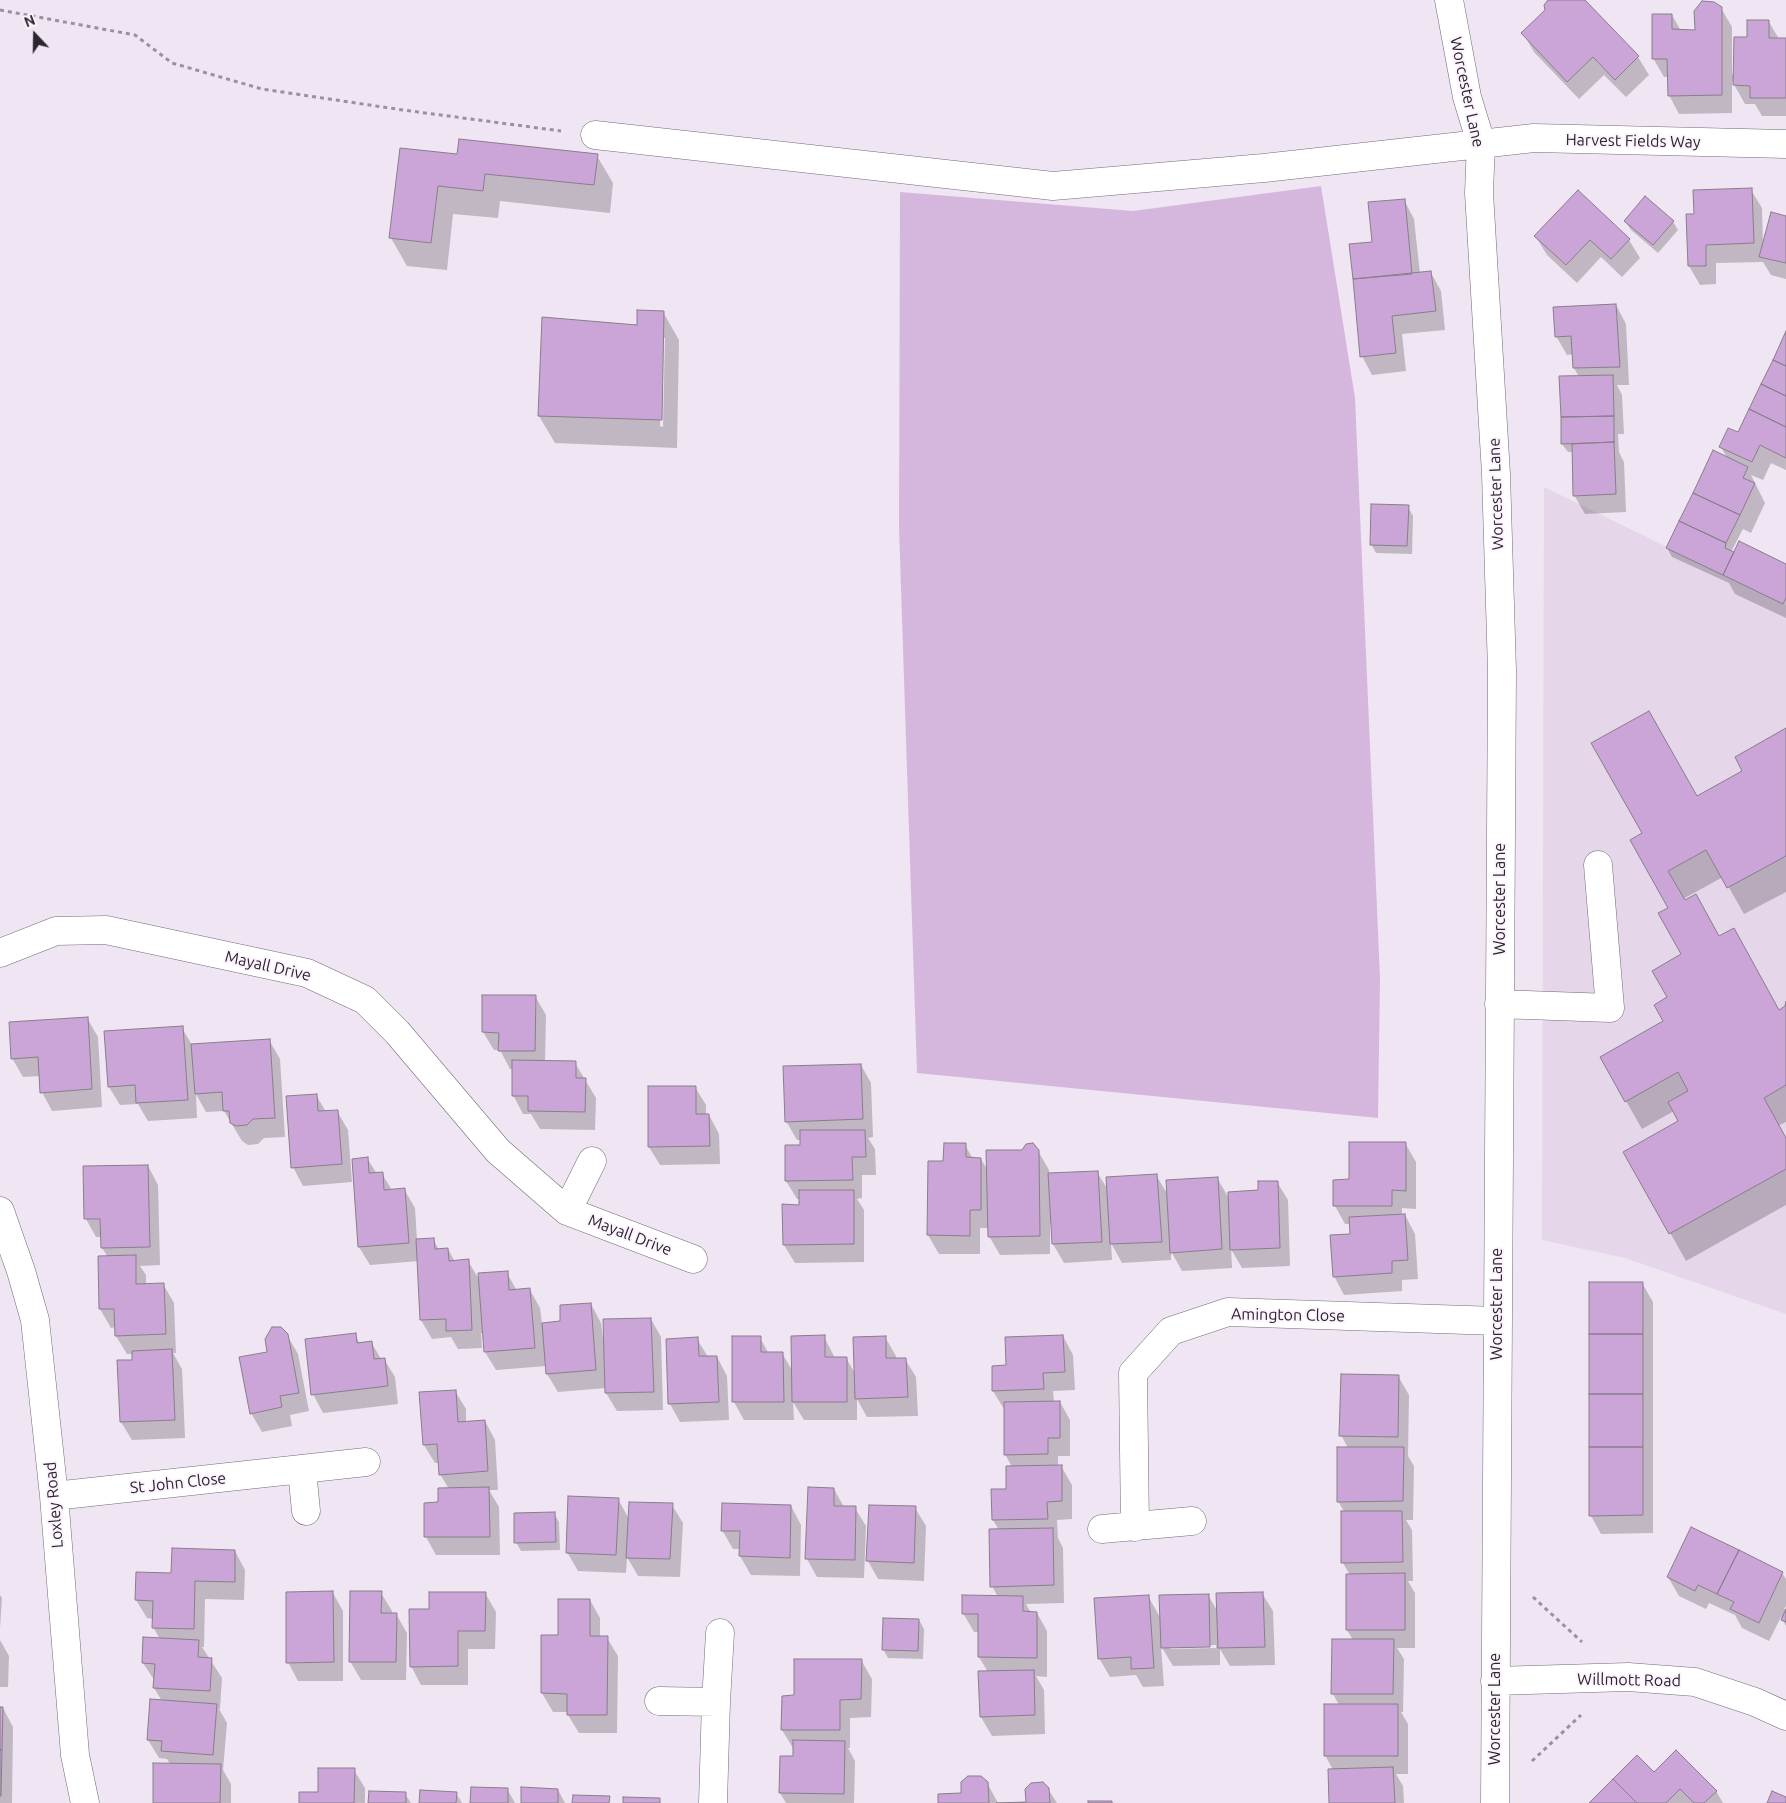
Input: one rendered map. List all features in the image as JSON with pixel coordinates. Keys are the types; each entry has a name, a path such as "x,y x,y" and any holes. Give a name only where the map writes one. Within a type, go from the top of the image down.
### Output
{"street":[{"name":"Worcester Lane","path":"1449,0 1466,97 1481,143 1479,193 1496,474 1502,671 1495,1803"},
{"name":"Harvest Fields Way","path":"595,135 1053,186 1264,168 1534,138 1786,144"},
{"path":"1499,1004 1610,1008 1598,865"},
{"name":"Mayall Drive","path":"0,953 56,932 106,930 307,973 365,1000 397,1032 498,1151 567,1211 693,1259"},
{"name":"Mayall Drive","path":"567,1211 592,1161"},
{"name":"Loxley Road","path":"0,1211 21,1271 35,1320 54,1496 75,1755 86,1803"},
{"name":"Amington Close","path":"1135,1527 1132,1373 1171,1331 1228,1312 1497,1321"},
{"name":"St John Close","path":"54,1496 366,1462"},
{"path":"302,1470 306,1511"},
{"path":"1102,1529 1192,1520"},
{"path":"713,1803 720,1632"},
{"name":"Willmott Road","path":"1495,1681 1628,1677 1696,1682 1756,1702 1786,1716"},
{"path":"658,1701 716,1702"}],"path":[{"path":"0,10 135,35 172,63 262,89 403,110 595,135"}],"shaded area":[{"path":"1321,186 1355,398 1380,978 1378,1118 917,1073 899,527 900,192 1133,211"},
{"path":"1544,487 1786,605 1786,1314 1625,1258 1542,1240"}],"building":[{"path":"1548,0 1585,0 1639,56 1615,80 1593,57 1567,82 1521,33 1545,10 1544,5"},
{"path":"1702,1 1714,2 1722,7 1722,95 1668,96 1667,59 1652,59 1652,14 1672,14 1672,29 1695,30 1694,11"},
{"path":"1747,20 1769,20 1769,38 1786,38 1786,98 1750,98 1750,86 1733,85 1734,37 1747,37"},
{"path":"459,139 598,154 594,185 485,174 483,191 438,186 431,243 389,238 400,148 457,154"},
{"path":"1752,188 1754,243 1706,245 1706,266 1688,266 1686,214 1694,214 1693,190"},
{"path":"1578,190 1630,239 1611,259 1590,240 1566,265 1534,236"},
{"path":"1645,196 1674,221 1653,245 1624,221"},
{"path":"1405,199 1412,274 1353,279 1349,244 1372,242 1368,202"},
{"path":"1771,212 1786,216 1786,263 1759,257"},
{"path":"1431,271 1436,311 1392,316 1396,353 1360,357 1353,279"},
{"path":"1616,304 1620,367 1573,368 1571,336 1555,337 1553,307"},
{"path":"637,310 664,311 662,420 538,416 542,317 637,325"},
{"path":"1786,331 1786,366 1773,360"},
{"path":"1773,360 1786,366 1786,396 1761,384"},
{"path":"1613,375 1614,416 1561,417 1559,376"},
{"path":"1761,384 1786,396 1786,427 1749,409"},
{"path":"1749,409 1786,427 1786,458 1760,445 1752,462 1719,447 1728,428 1738,432"},
{"path":"1614,416 1614,442 1561,444 1561,417"},
{"path":"1614,442 1616,494 1573,496 1572,444"},
{"path":"1713,450 1748,467 1743,478 1755,483 1740,515 1693,493"},
{"path":"1693,493 1740,515 1726,543 1679,521"},
{"path":"1371,504 1409,505 1407,546 1370,545"},
{"path":"1679,521 1726,543 1725,548 1734,552 1723,575 1666,548"},
{"path":"1739,541 1786,564 1786,598 1783,604 1723,575"},
{"path":"1649,711 1697,796 1742,771 1735,757 1786,728 1786,856 1727,888 1706,850 1668,871 1685,900 1696,894 1719,936 1734,928 1779,1010 1785,1006 1786,1001 1786,1085 1764,1098 1786,1138 1786,1169 1669,1234 1623,1152 1678,1121 1668,1102 1688,1091 1678,1072 1625,1102 1600,1057 1663,1021 1654,1005 1667,997 1652,971 1681,954 1658,913 1668,908 1630,840 1642,833 1591,743"},
{"path":"482,995 536,995 535,1051 498,1051 499,1033 482,1032"},
{"path":"88,1017 92,1089 40,1093 38,1057 11,1059 9,1022"},
{"path":"183,1026 188,1100 136,1103 135,1085 108,1087 104,1031"},
{"path":"270,1039 275,1118 253,1119 247,1125 236,1126 230,1123 229,1111 223,1111 222,1092 195,1094 191,1044"},
{"path":"512,1060 576,1061 576,1078 586,1078 585,1112 528,1111 528,1096 512,1096"},
{"path":"861,1064 863,1119 785,1122 783,1066"},
{"path":"648,1086 696,1086 696,1114 709,1114 710,1146 648,1147"},
{"path":"317,1094 318,1111 338,1110 342,1164 291,1168 286,1096"},
{"path":"800,1130 865,1130 866,1157 852,1157 853,1180 785,1181 785,1145 800,1145"},
{"path":"1349,1142 1406,1142 1406,1191 1392,1190 1392,1206 1333,1206 1333,1180 1349,1179"},
{"path":"944,1143 966,1143 966,1157 981,1158 981,1210 970,1210 970,1236 927,1235 928,1161 943,1161"},
{"path":"1033,1143 1039,1150 1040,1236 988,1237 986,1150 1022,1150 1026,1144"},
{"path":"368,1157 369,1173 383,1172 384,1190 405,1188 409,1243 358,1247 352,1159"},
{"path":"148,1165 150,1247 101,1248 100,1219 84,1219 83,1166"},
{"path":"1098,1171 1102,1242 1052,1244 1048,1173"},
{"path":"1157,1174 1162,1242 1110,1244 1106,1177"},
{"path":"1218,1177 1222,1249 1170,1253 1166,1180"},
{"path":"1258,1181 1278,1181 1280,1248 1230,1250 1228,1192 1258,1190"},
{"path":"799,1190 854,1190 854,1244 783,1245 782,1204 799,1205"},
{"path":"1405,1214 1408,1260 1392,1261 1392,1273 1333,1277 1330,1235 1350,1234 1349,1217"},
{"path":"434,1238 435,1249 448,1248 449,1261 469,1259 472,1330 446,1331 446,1319 420,1320 416,1239"},
{"path":"136,1255 136,1284 164,1283 166,1334 115,1336 114,1309 99,1309 98,1256"},
{"path":"508,1271 509,1290 530,1288 535,1348 484,1352 478,1273"},
{"path":"1589,1282 1643,1282 1643,1334 1589,1334"},
{"path":"591,1303 596,1370 546,1374 542,1323 560,1321 560,1305"},
{"path":"651,1318 654,1392 605,1393 603,1319"},
{"path":"272,1327 281,1327 288,1334 299,1393 280,1396 282,1407 250,1414 239,1357 267,1352 265,1339"},
{"path":"356,1333 357,1343 372,1341 374,1359 385,1358 388,1386 311,1395 305,1339"},
{"path":"1589,1334 1643,1334 1643,1394 1589,1394"},
{"path":"825,1335 825,1357 847,1357 847,1402 792,1402 791,1336"},
{"path":"1063,1335 1065,1372 1043,1373 1044,1389 992,1391 992,1366 1006,1365 1005,1337"},
{"path":"732,1336 761,1336 761,1352 783,1352 784,1402 732,1402"},
{"path":"886,1336 886,1358 906,1358 908,1397 855,1399 853,1337"},
{"path":"698,1337 699,1356 717,1356 719,1402 668,1404 666,1339"},
{"path":"172,1349 175,1420 120,1422 117,1360 132,1360 132,1351"},
{"path":"1341,1374 1399,1375 1398,1437 1339,1436"},
{"path":"456,1390 458,1422 485,1420 488,1471 439,1475 437,1444 423,1445 419,1392"},
{"path":"1589,1394 1643,1394 1643,1447 1589,1447"},
{"path":"1060,1401 1060,1438 1048,1438 1048,1454 1004,1455 1004,1402"},
{"path":"1337,1447 1404,1447 1403,1501 1337,1502"},
{"path":"1589,1447 1643,1447 1643,1515 1589,1516"},
{"path":"1062,1465 1062,1501 1047,1502 1048,1519 992,1520 991,1489 1006,1489 1006,1466"},
{"path":"489,1487 490,1537 424,1537 424,1503 438,1502 438,1488"},
{"path":"808,1487 834,1488 834,1506 856,1506 855,1560 805,1559"},
{"path":"568,1496 619,1498 616,1555 566,1553"},
{"path":"629,1502 673,1503 670,1559 626,1558"},
{"path":"722,1503 791,1505 790,1558 739,1556 740,1531 721,1531"},
{"path":"869,1505 916,1506 914,1563 866,1561"},
{"path":"1341,1511 1402,1511 1403,1562 1341,1563"},
{"path":"555,1512 556,1542 514,1543 514,1513"},
{"path":"1691,1527 1739,1550 1717,1594 1698,1585 1695,1591 1667,1577"},
{"path":"1053,1528 1054,1585 990,1587 989,1529"},
{"path":"172,1548 235,1550 235,1582 195,1581 194,1629 152,1628 153,1601 135,1600 136,1572 171,1573"},
{"path":"1739,1550 1783,1572 1759,1623 1730,1609 1734,1602 1717,1594"},
{"path":"1405,1573 1405,1630 1346,1630 1346,1574"},
{"path":"333,1591 334,1662 286,1663 286,1592"},
{"path":"350,1591 382,1591 381,1613 397,1613 396,1662 349,1662"},
{"path":"429,1592 486,1592 485,1631 458,1631 458,1666 410,1667 409,1609 429,1609"},
{"path":"1263,1592 1265,1647 1218,1648 1216,1593"},
{"path":"1209,1594 1210,1647 1161,1648 1159,1595"},
{"path":"962,1595 1023,1596 1023,1611 1037,1612 1037,1658 978,1657 978,1614 962,1614"},
{"path":"1149,1595 1154,1668 1131,1669 1131,1657 1098,1659 1094,1598"},
{"path":"558,1599 590,1599 590,1636 608,1636 607,1715 567,1715 567,1694 541,1693 541,1635 558,1635"},
{"path":"1786,1609 1786,1622 1781,1620"},
{"path":"883,1618 919,1619 918,1651 882,1650"},
{"path":"143,1637 199,1640 198,1657 212,1658 210,1691 153,1688 155,1664 142,1663"},
{"path":"1332,1639 1394,1639 1393,1694 1331,1694"},
{"path":"794,1659 862,1659 861,1699 840,1700 840,1730 781,1730 782,1696 794,1695"},
{"path":"1034,1670 1035,1715 980,1717 978,1671"},
{"path":"150,1699 217,1704 213,1755 161,1751 162,1741 147,1740"},
{"path":"1324,1704 1398,1704 1398,1756 1324,1756"},
{"path":"0,1707 3,1707 2,1750 0,1750"},
{"path":"793,1740 845,1741 844,1794 779,1793 780,1756 793,1756"},
{"path":"0,1750 2,1750 1,1796 0,1796"},
{"path":"1676,1750 1717,1791 1704,1803 1694,1803 1680,1789 1666,1803 1637,1803 1613,1779 1637,1755 1654,1772"},
{"path":"153,1763 221,1764 220,1803 153,1803"},
{"path":"1393,1767 1395,1803 1329,1803 1328,1769"},
{"path":"318,1768 355,1768 354,1803 299,1803 299,1792 318,1792"},
{"path":"968,1776 981,1776 988,1782 989,1803 938,1803 938,1794 961,1793 961,1782"},
{"path":"1613,1779 1637,1803 1589,1803"},
{"path":"1043,1782 1049,1788 1050,1803 996,1803 1026,1802 1025,1789 1031,1783"},
{"path":"471,1787 508,1788 508,1803 470,1803"},
{"path":"521,1787 558,1789 558,1803 521,1803"},
{"path":"420,1790 457,1792 456,1803 419,1803"},
{"path":"369,1791 406,1792 406,1803 368,1803"},
{"path":"1772,1791 1786,1797 1786,1803 1767,1803"},
{"path":"573,1795 610,1796 609,1803 572,1803"},
{"path":"623,1797 660,1798 660,1803 623,1803"},
{"path":"1088,1801 1112,1801 1112,1803 1088,1803"}]}
